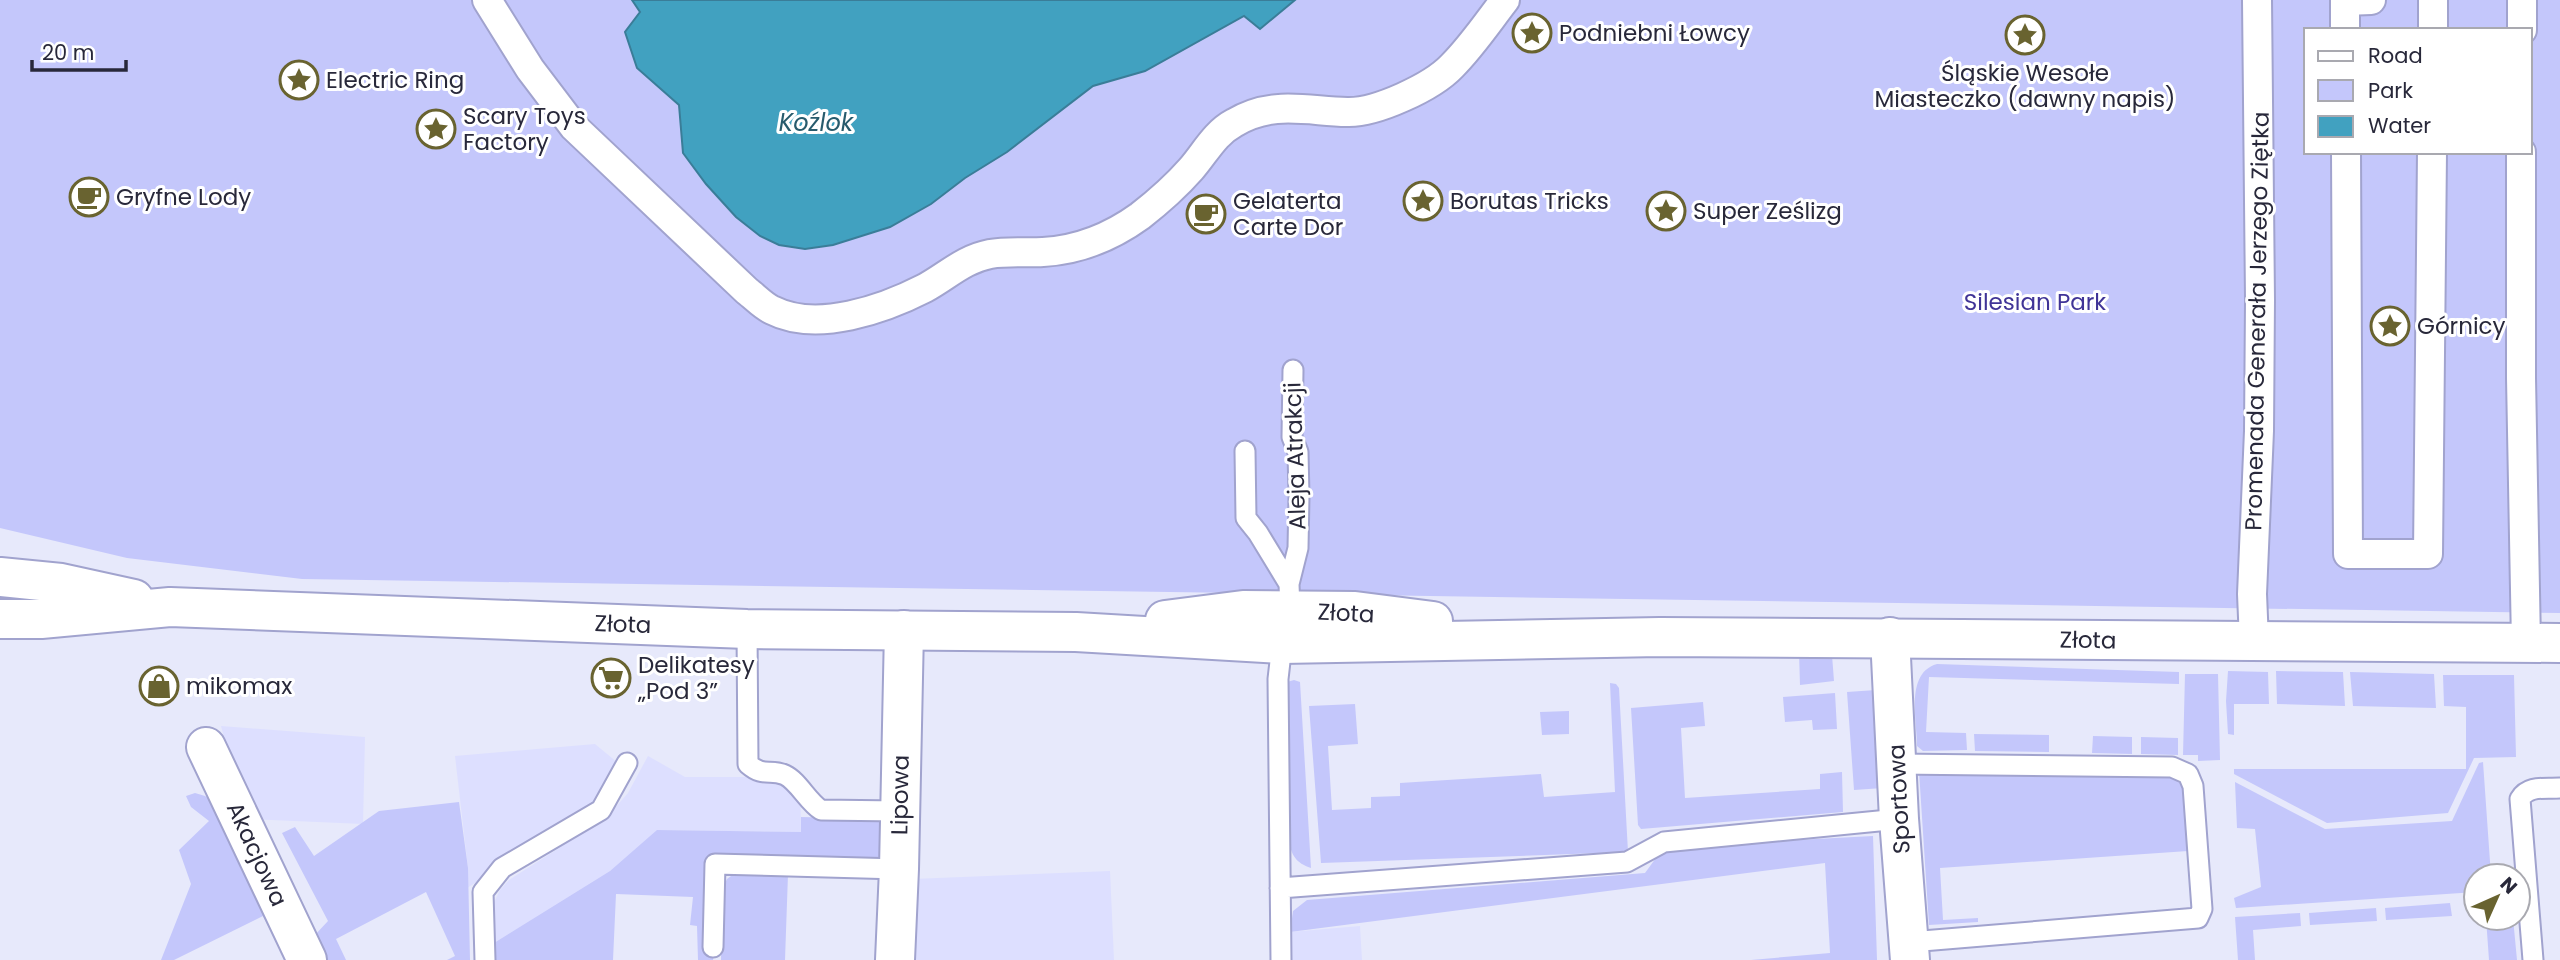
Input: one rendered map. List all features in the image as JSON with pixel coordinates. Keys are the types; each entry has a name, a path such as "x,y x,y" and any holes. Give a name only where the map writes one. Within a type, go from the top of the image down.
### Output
{"street":[{"path":"487,0 530,69 574,127 747,291 773,311 822,319 870,311 894,302 968,261 990,254 1071,250 1092,243 1140,216 1191,169 1209,145 1231,123 1257,112 1293,107 1349,112 1380,108 1389,104 1451,68 1505,0"},
{"name":"Promenada Generała Jerzego Ziętka","path":"2254,641 2252,401 2260,300 2257,0"},
{"path":"2345,28 2345,1 2371,0"},
{"path":"2433,0 2433,28"},
{"path":"2522,0 2522,28"},
{"path":"2346,154 2348,554 2428,554 2432,154"},
{"path":"2521,154 2521,378 2543,643"},
{"name":"Złota","path":"0,577 61,583 170,607"},
{"name":"Złota","path":"0,619 41,619 170,607 747,629 1076,632 1228,641 1287,613"},
{"name":"Złota","path":"1076,632 1243,610 1616,637 2543,643"},
{"name":"Lipowa","path":"895,960 904,630"},
{"name":"Sportowa","path":"1890,637 1899,819 1910,951"},
{"name":"Akacjowa","path":"206,747 307,960"}],"lane":[{"name":"Aleja Atrakcji","path":"1281,960 1278,679 1298,548 1298,452 1293,437 1293,370"},
{"path":"1245,451 1246,518 1258,533 1287,613"},
{"path":"747,629 748,764 757,772 785,775 821,810 899,811"},
{"path":"485,960 483,892 502,868 601,810 627,763"},
{"path":"1897,764 2172,767 2188,774 2193,786 2202,909 2197,918 1910,951"},
{"path":"2533,960 2520,799 2531,789 2560,788"},
{"path":"1280,888 1627,862 1664,842 1899,819"},
{"path":"713,947 716,864 899,869"}],"shaded area":[{"path":"221,726 365,737 363,824 247,819"},
{"path":"595,744 618,763 596,808 467,888 468,868 455,756"},
{"path":"648,756 685,777 800,777 801,832 658,830 610,871 494,943 489,913 500,890 509,880 606,818 628,793"},
{"path":"1110,871 1114,960 910,960 913,879"},
{"path":"1360,926 1362,960 1291,960 1290,932"}],"green space":[{"name":"Silesian Park","path":"0,0 2560,0 2560,613 302,579 127,558 0,528"},
{"path":"1799,652 1832,655 1834,681 1800,685"},
{"path":"1937,664 2179,672 2179,684 1929,677 1926,732 1966,733 1967,750 1923,751 1917,746 1915,699 1920,677 1927,669"},
{"path":"2228,671 2268,672 2269,704 2234,704 2234,735 2228,734"},
{"path":"2276,671 2343,672 2345,706 2277,704"},
{"path":"2350,672 2434,674 2436,708 2353,706"},
{"path":"2185,674 2218,674 2220,760 2198,761 2198,755 2183,755"},
{"path":"2443,675 2514,675 2516,757 2474,758 2448,813 2327,823 2234,774 2234,769 2466,769 2466,707 2444,706"},
{"path":"1287,682 1300,682 1311,868 1295,858 1289,840"},
{"path":"1610,683 1619,688 1628,852 1321,863 1309,706 1355,704 1358,744 1328,746 1332,810 1371,808 1371,797 1400,796 1400,783 1541,774 1544,797 1615,792"},
{"path":"1876,690 1883,788 1854,790 1847,692"},
{"path":"1835,693 1837,729 1813,730 1812,720 1785,722 1783,697"},
{"path":"1703,702 1705,726 1681,728 1685,798 1820,789 1820,774 1842,772 1843,812 1641,829 1638,825 1631,708"},
{"path":"1569,711 1569,734 1542,735 1540,712"},
{"path":"1974,734 2049,735 2049,752 1975,751"},
{"path":"2093,736 2132,737 2132,754 2092,753"},
{"path":"2141,737 2178,738 2178,755 2141,754"},
{"path":"2483,762 2490,862 2462,862 2462,893 2236,908 2234,898 2261,887 2255,829 2237,828 2235,782 2325,829 2452,821 2479,763"},
{"path":"1919,771 2169,776 2177,779 2184,788 2188,851 1940,868 1943,920 1978,918 1978,922 1929,925"},
{"path":"195,793 215,803 292,960 285,960 263,916 174,960 161,960 191,884 179,850 209,821 191,807 186,796"},
{"path":"459,802 468,868 470,960 447,960 455,956 426,892 336,939 346,960 325,960 314,936 328,921 282,833 295,827 314,856 379,811"},
{"path":"801,817 883,819 883,855 874,859 707,857 707,953 714,954 713,960 698,960 697,926 690,925 693,897 616,894 613,960 495,960 494,943 610,871 657,830 801,832"},
{"path":"1873,836 1877,960 1751,960 1830,953 1825,863 1290,932 1293,911 1307,900 1645,873 1664,847"},
{"path":"735,873 788,874 785,960 721,960 722,890 727,879"},
{"path":"2450,903 2452,916 2386,920 2385,908"},
{"path":"2376,908 2377,921 2310,925 2309,913"},
{"path":"2300,913 2301,926 2253,930 2255,960 2238,960 2235,917"},
{"path":"2487,932 2514,932 2517,960 2489,960"}],"water":[{"name":"Koźlok","path":"632,0 1295,0 1260,29 1244,16 1145,71 1093,86 1007,152 965,178 931,204 890,227 833,245 805,249 779,245 760,236 736,217 683,153 679,105 637,68 625,32 640,12"}],"place":[{"name":"Podniebni Łowcy","path":"1532,33"},
{"name":"Śląskie Wesołe Miasteczko (dawny napis)","path":"2025,35"},
{"name":"Electric Ring","path":"299,80"},
{"name":"Scary Toys Factory","path":"436,129"},
{"name":"Gryfne Lody","path":"89,197"},
{"name":"Borutas Tricks","path":"1423,201"},
{"name":"Super Ześlizg","path":"1666,211"},
{"name":"Gelaterta Carte Dor","path":"1206,214"},
{"name":"Górnicy","path":"2390,326"},
{"name":"Delikatesy „Pod 3”","path":"611,678"},
{"name":"mikomax","path":"159,686"}]}
